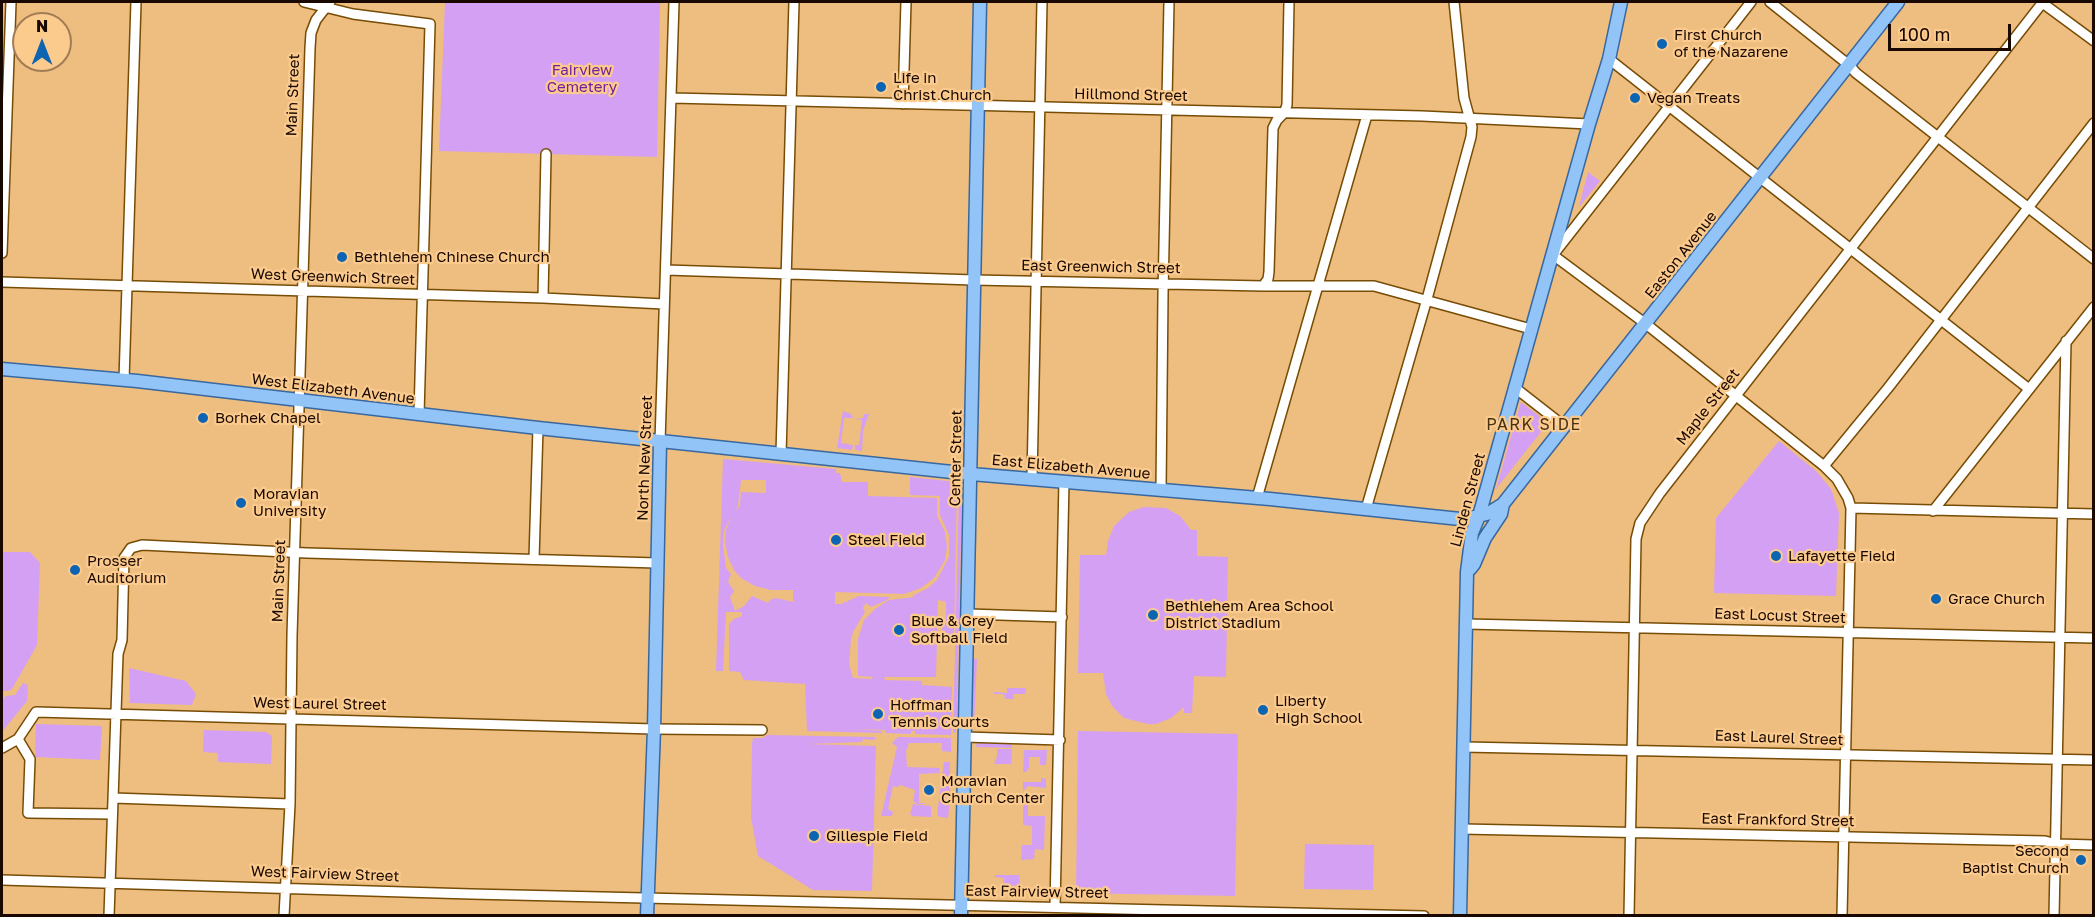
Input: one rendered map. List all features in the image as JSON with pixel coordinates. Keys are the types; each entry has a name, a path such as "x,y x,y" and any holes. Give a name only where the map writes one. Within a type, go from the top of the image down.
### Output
{"main road":[{"name":"Center Street","path":"961,910 980,2"},
{"name":"Linden Street","path":"1460,915 1467,572 1472,533 1479,516 1609,59 1621,2"},
{"name":"Easton Avenue","path":"1479,516 1503,504 1898,2"},
{"name":"West Elizabeth Avenue","path":"2,369 124,380 660,441"},
{"name":"East Elizabeth Avenue","path":"660,441 971,474 1257,498 1460,519 1479,516"},
{"name":"North New Street","path":"647,915 654,729 660,441"},
{"path":"1467,572 1474,564 1483,541 1501,514 1503,504"}],"street":[{"path":"2,253 11,2"},
{"path":"124,380 136,2"},
{"path":"304,2 328,5 377,18 430,24 419,414"},
{"name":"North New Street","path":"660,441 674,2"},
{"path":"781,454 794,2"},
{"path":"903,104 906,2"},
{"path":"1032,478 1038,281 1042,2"},
{"path":"1161,490 1169,2"},
{"path":"1263,286 1268,279 1269,272 1273,128 1287,105 1289,2"},
{"path":"1366,509 1471,137 1472,127 1464,98 1454,2"},
{"path":"1751,2 1553,255 1646,324 1824,466 1837,479 1848,498 1851,508 1842,915"},
{"path":"1770,2 1856,73 2094,259"},
{"path":"2042,2 2094,42"},
{"name":"Maple Street","path":"1629,915 1636,539 1640,523 1660,493 2042,2"},
{"name":"Main Street","path":"284,915 290,804 309,48 314,26 328,5"},
{"path":"1609,59 2029,389"},
{"name":"Hillmond Street","path":"672,98 1367,115 1589,124"},
{"path":"1257,498 1367,115"},
{"path":"1824,466 1941,321 2094,123"},
{"path":"543,298 546,154"},
{"name":"East Greenwich Street","path":"666,270 974,280 1374,286 1531,329"},
{"name":"West Greenwich Street","path":"2,282 423,294 664,304"},
{"path":"1934,511 2094,307"},
{"path":"2055,915 2066,341"},
{"path":"1514,387 1564,426"},
{"path":"534,559 538,428"},
{"path":"1055,907 1064,481"},
{"path":"1851,508 2094,514"},
{"path":"109,915 115,715 118,654 122,640 123,565 124,558 132,549 142,545 657,563"},
{"path":"968,614 1062,616"},
{"name":"East Locust Street","path":"1466,624 2094,638"},
{"name":"West Laurel Street","path":"2,748 18,739 36,712 654,729"},
{"path":"654,729 762,730"},
{"path":"964,736 1060,740"},
{"path":"18,739 30,759 28,813 112,814"},
{"name":"East Laurel Street","path":"1464,747 2094,760"},
{"path":"113,798 290,804"},
{"name":"East Frankford Street","path":"1462,829 2045,841 2057,844 2094,845"},
{"name":"West Fairview Street","path":"2,880 648,898"},
{"name":"East Fairview Street","path":"648,898 961,910 1055,907 1178,913 1424,915"}],"green space":[{"name":"Fairview Cemetery","path":"445,2 660,2 657,157 439,151"},
{"path":"1588,172 1600,181 1579,207"},
{"path":"1521,402 1548,423 1496,489"},
{"path":"843,411 851,414 853,418 844,418 841,443 852,445 852,450 837,448"},
{"path":"864,414 869,414 863,431 862,451 855,450 855,445 859,445 862,420 855,419 863,418"},
{"name":"Lafayette Field","path":"1779,441 1816,471 1831,489 1839,513 1836,596 1714,593 1716,518"},
{"path":"723,459 836,469 836,473 840,473 842,482 868,482 868,496 937,498 937,516 945,532 947,546 945,560 934,578 921,588 904,594 835,592 835,604 841,604 859,596 890,597 871,607 866,603 863,607 865,612 851,639 849,664 853,678 872,679 873,677 858,676 858,639 864,620 889,600 915,597 912,596 928,588 937,580 949,557 949,535 940,515 940,496 910,495 910,477 957,482 954,640 947,640 941,627 946,621 946,602 938,600 936,677 884,677 885,680 922,681 922,685 952,687 951,735 915,734 915,731 911,731 911,734 886,733 885,730 856,729 882,731 882,733 807,731 805,684 744,680 740,672 729,671 729,624 742,616 742,612 726,612 723,671 716,671","holes":["741,480 766,480 766,493 741,492 740,506 736,511","732,516 726,530 725,542 734,570 741,578 755,586 771,590 793,590 793,602 776,598 768,603 752,596 744,606 735,611 730,597 734,591 728,582 731,574 726,568 723,545 724,530"]},
{"path":"959,488 962,489 957,718 956,732 953,733"},
{"name":"Bethlehem Area School District Stadium","path":"1144,507 1166,508 1180,516 1191,530 1197,530 1197,556 1228,557 1226,677 1194,676 1192,713 1184,713 1184,707 1171,718 1156,724 1124,718 1112,706 1106,694 1103,673 1078,673 1080,555 1106,555 1114,526 1129,512"},
{"path":"2,552 30,552 40,563 37,645 12,689 8,691 2,691"},
{"path":"973,659 977,659 974,726 972,725"},
{"path":"129,668 186,681 196,694 192,705 130,703"},
{"path":"23,683 28,685 27,701 2,732 2,702 5,696 15,695"},
{"path":"1007,688 1026,688 1025,694 1013,694 1014,699 1005,699 1004,694 994,694 994,692 1007,693"},
{"path":"36,724 102,726 100,760 35,757"},
{"path":"204,730 266,732 272,736 271,764 218,762 218,753 203,752"},
{"path":"1078,731 1238,734 1235,896 1076,893"},
{"name":"Gillespie Field","path":"767,735 875,737 875,740 863,739 862,742 808,744 876,746 872,891 813,890 758,856 751,817 752,743 753,738 763,738"},
{"path":"898,737 951,738 951,752 942,751 942,743 909,743 906,751 907,767 940,768 939,773 919,774 919,803 924,804 917,804 913,801 915,790 900,785 893,786 888,809 893,812 892,816 881,816 897,747 892,743"},
{"path":"977,743 1012,744 1012,748 976,747"},
{"path":"997,749 1012,749 1011,764 994,764"},
{"path":"1024,750 1047,750 1046,765 1040,765 1040,757 1029,757 1029,768 1023,772"},
{"path":"944,762 950,762 950,795 943,799 950,799 948,818 937,815"},
{"path":"1041,778 1046,779 1046,788 1028,786 1023,791 1023,782 1041,782"},
{"path":"1023,797 1028,798 1028,816 1045,816 1044,850 1035,849 1034,859 1021,860 1022,845 1032,845 1032,826 1023,825"},
{"path":"913,804 931,806 931,817 912,816 910,814"},
{"path":"1305,844 1374,845 1373,890 1304,889"},
{"path":"995,875 1019,875 1020,886 1003,885 1004,878 995,877"}],"place":[{"name":"First Church of the Nazarene","path":"1662,44"},
{"name":"Life in Christ Church","path":"881,87"},
{"name":"Vegan Treats","path":"1635,98"},
{"name":"Bethlehem Chinese Church","path":"342,257"},
{"name":"Borhek Chapel","path":"203,418"},
{"name":"Moravian University","path":"241,503"},
{"name":"Steel Field","path":"836,540"},
{"name":"Lafayette Field","path":"1776,556"},
{"name":"Prosser Auditorium","path":"75,570"},
{"name":"Grace Church","path":"1936,599"},
{"name":"Bethlehem Area School District Stadium","path":"1153,615"},
{"name":"Blue & Grey Softball Field","path":"899,630"},
{"name":"Liberty High School","path":"1263,710"},
{"name":"Hoffman Tennis Courts","path":"878,714"},
{"name":"Moravian Church Center","path":"929,790"},
{"name":"Gillespie Field","path":"814,836"},
{"name":"Second Baptist Church","path":"2081,860"}],"district":[{"name":"PARK SIDE","path":"1534,425"}]}
